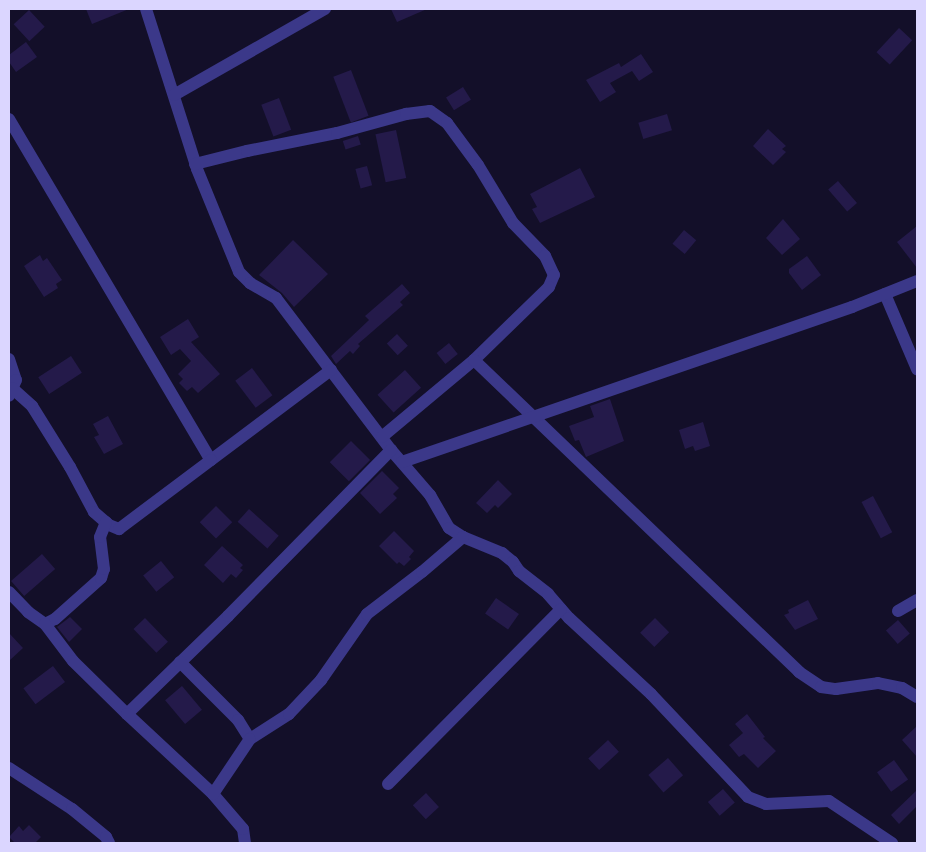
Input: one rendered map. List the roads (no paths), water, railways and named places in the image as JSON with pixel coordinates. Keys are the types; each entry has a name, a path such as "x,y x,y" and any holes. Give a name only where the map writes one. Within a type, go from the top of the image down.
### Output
{"street":[{"path":"146,9 195,164 239,272 250,283 276,298 391,450 430,495 449,528 463,537 502,553 651,694 748,797 766,804 829,801 892,843"},
{"path":"174,95 325,9"},
{"path":"195,164 248,150 337,134 406,114 430,111 447,123 478,165 513,223 545,256 554,275 550,286 474,360 382,438"},
{"path":"9,118 211,460"},
{"path":"402,462 751,342 917,281"},
{"path":"885,294 917,369"},
{"path":"9,359 16,380 10,392 32,406 70,467 94,512 118,529 331,370"},
{"path":"474,360 799,672 821,687 836,689 878,683 902,688 917,697"},
{"path":"127,714 391,450"},
{"path":"44,624 55,619 101,578 104,569 100,538 106,522"},
{"path":"213,794 250,739 289,714 321,680 367,614 422,572 463,537"},
{"path":"9,592 28,612 44,624 73,662 213,794 244,829 245,843"},
{"path":"898,611 917,600"},
{"path":"388,784 561,609"},
{"path":"180,662 238,720 250,739"},
{"path":"9,768 72,809 106,837 109,843"}]}
